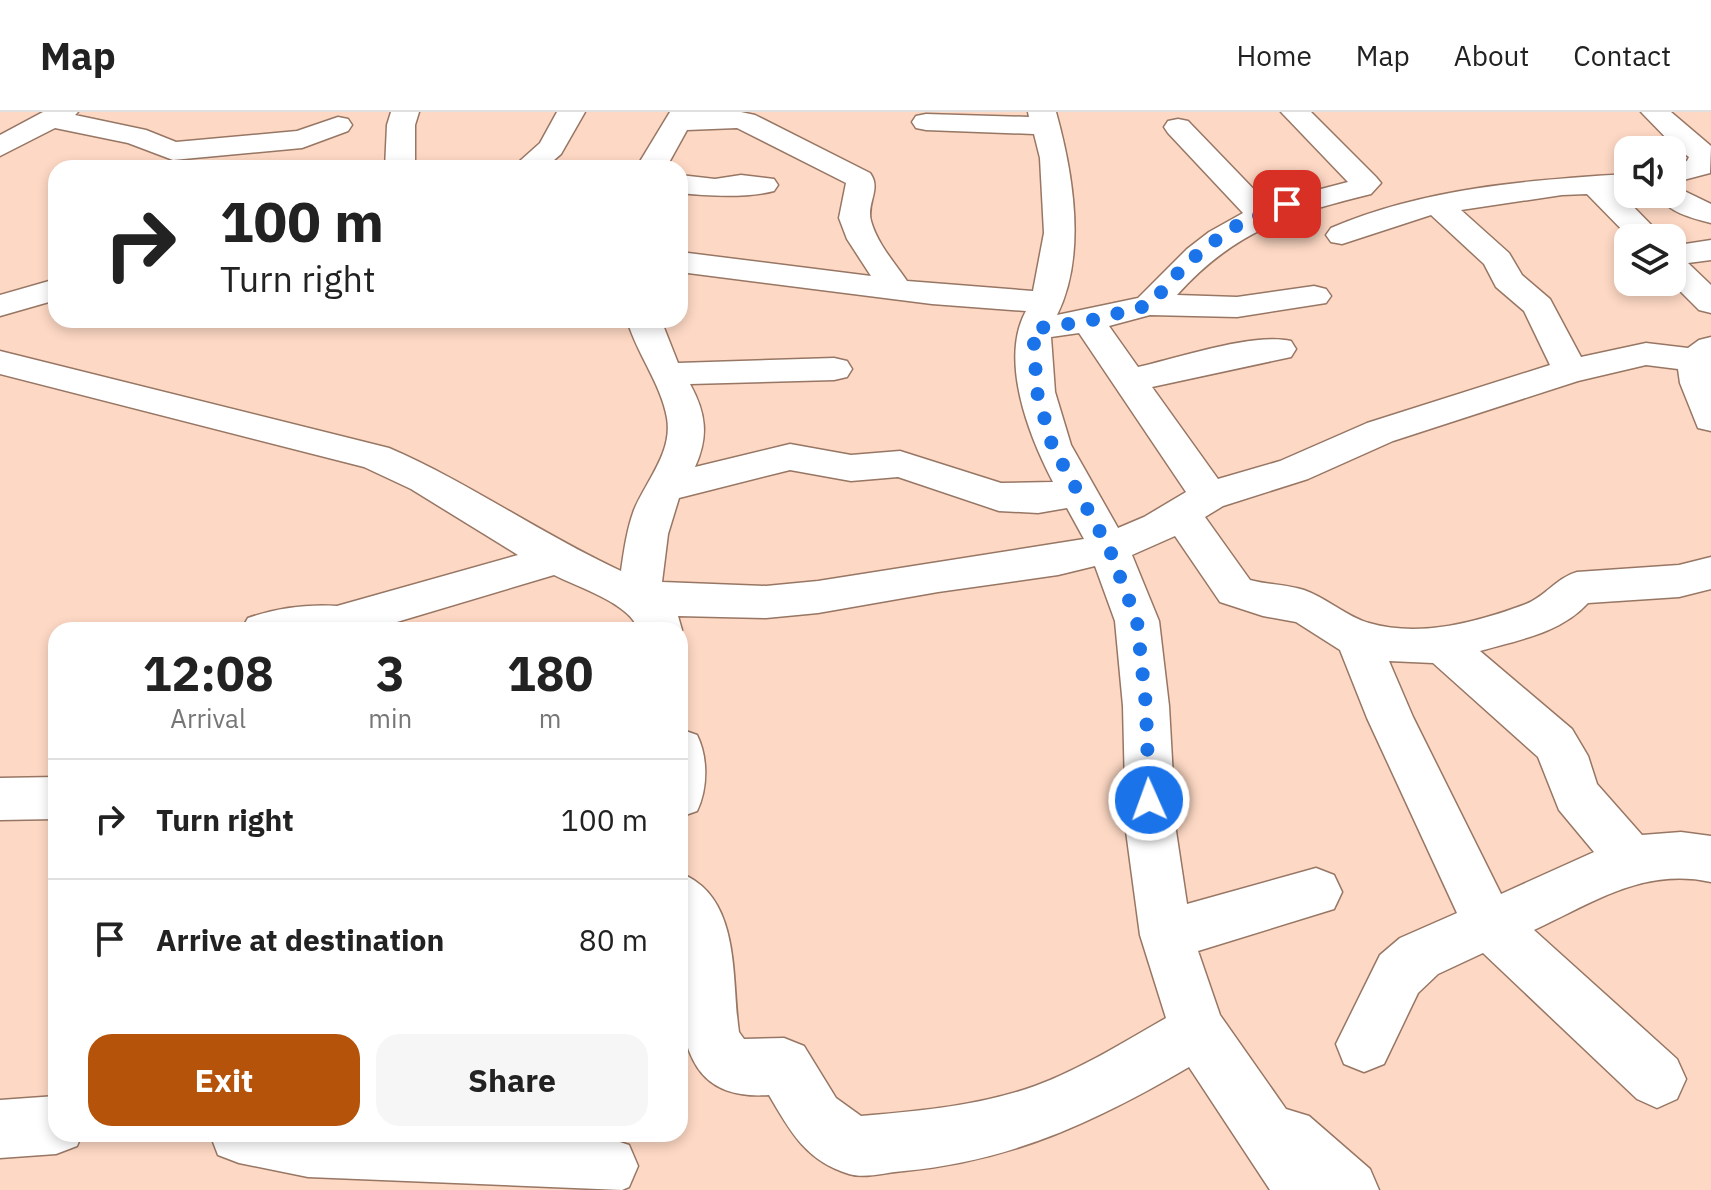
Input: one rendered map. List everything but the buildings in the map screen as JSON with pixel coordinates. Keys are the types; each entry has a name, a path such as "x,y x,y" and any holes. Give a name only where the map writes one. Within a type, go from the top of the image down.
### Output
{"street":[{"path":"400,160 401,125 405,112"},
{"path":"537,160 551,148 571,112"},
{"path":"1150,305 1184,266 1239,224 1287,204 1360,188 1366,183 1295,112"},
{"path":"1655,112 1677,134 1707,154 1700,167 1686,170"},
{"path":"0,147 58,115 208,159 302,139 338,125"},
{"path":"926,122 1043,116 1054,158 1060,233 1040,316 1037,392 1052,445 1109,548 1137,621 1146,706 1151,831 1166,935 1198,1031 1306,1190"},
{"path":"656,160 681,118 729,118 745,121 860,179 862,194 854,209 856,226 896,289"},
{"path":"1178,127 1261,215"},
{"path":"1342,235 1391,215 1438,205 1559,186 1614,184"},
{"path":"688,185 715,188 763,185"},
{"path":"1595,185 1634,224"},
{"path":"1438,205 1498,260 1508,280 1538,306 1570,371"},
{"path":"1686,205 1711,214"},
{"path":"1686,254 1711,250"},
{"path":"688,263 896,289 1040,316 1088,321 1150,305 1237,307 1314,296"},
{"path":"1686,279 1711,303"},
{"path":"0,306 48,291"},
{"path":"1088,321 1129,381 1194,504 1235,591 1263,600 1290,602 1311,610 1358,639 1404,646 1443,645 1535,618 1558,608 1577,588 1679,581 1711,573"},
{"path":"647,328 687,426 685,439 654,511 645,546 650,614"},
{"path":"1129,381 1248,352 1279,349"},
{"path":"0,362 376,457 425,479 650,614 818,597 938,576 1003,570 1109,548 1158,527 1194,504 1294,470 1380,432 1570,371 1646,354 1703,354 1698,383 1711,419"},
{"path":"668,376 695,372 834,369"},
{"path":"664,488 790,457 851,468 900,464 999,497 1038,499 1079,492"},
{"path":"340,622 557,559"},
{"path":"1358,639 1390,718 1488,923 1657,1079"},
{"path":"1443,645 1555,743 1564,756 1576,795 1632,860"},
{"path":"0,799 48,798"},
{"path":"1364,1044 1399,974 1419,956 1632,860 1666,854 1693,854 1711,859"},
{"path":"1166,935 1316,892"},
{"path":"688,909 706,945 710,1033 720,1057 739,1067 784,1066 815,1119 853,1146 929,1139 1010,1124 1089,1092 1198,1031"},
{"path":"1246,1100 1349,1190"},
{"path":"0,1129 48,1126"},
{"path":"281,1142 308,1147 540,1155 597,1163"}],"route":[{"path":"1149,800 1146,706 1137,621 1109,548 1052,445 1037,392 1033,329 1088,321 1150,305 1184,266 1206,247 1239,224 1287,204"}]}
